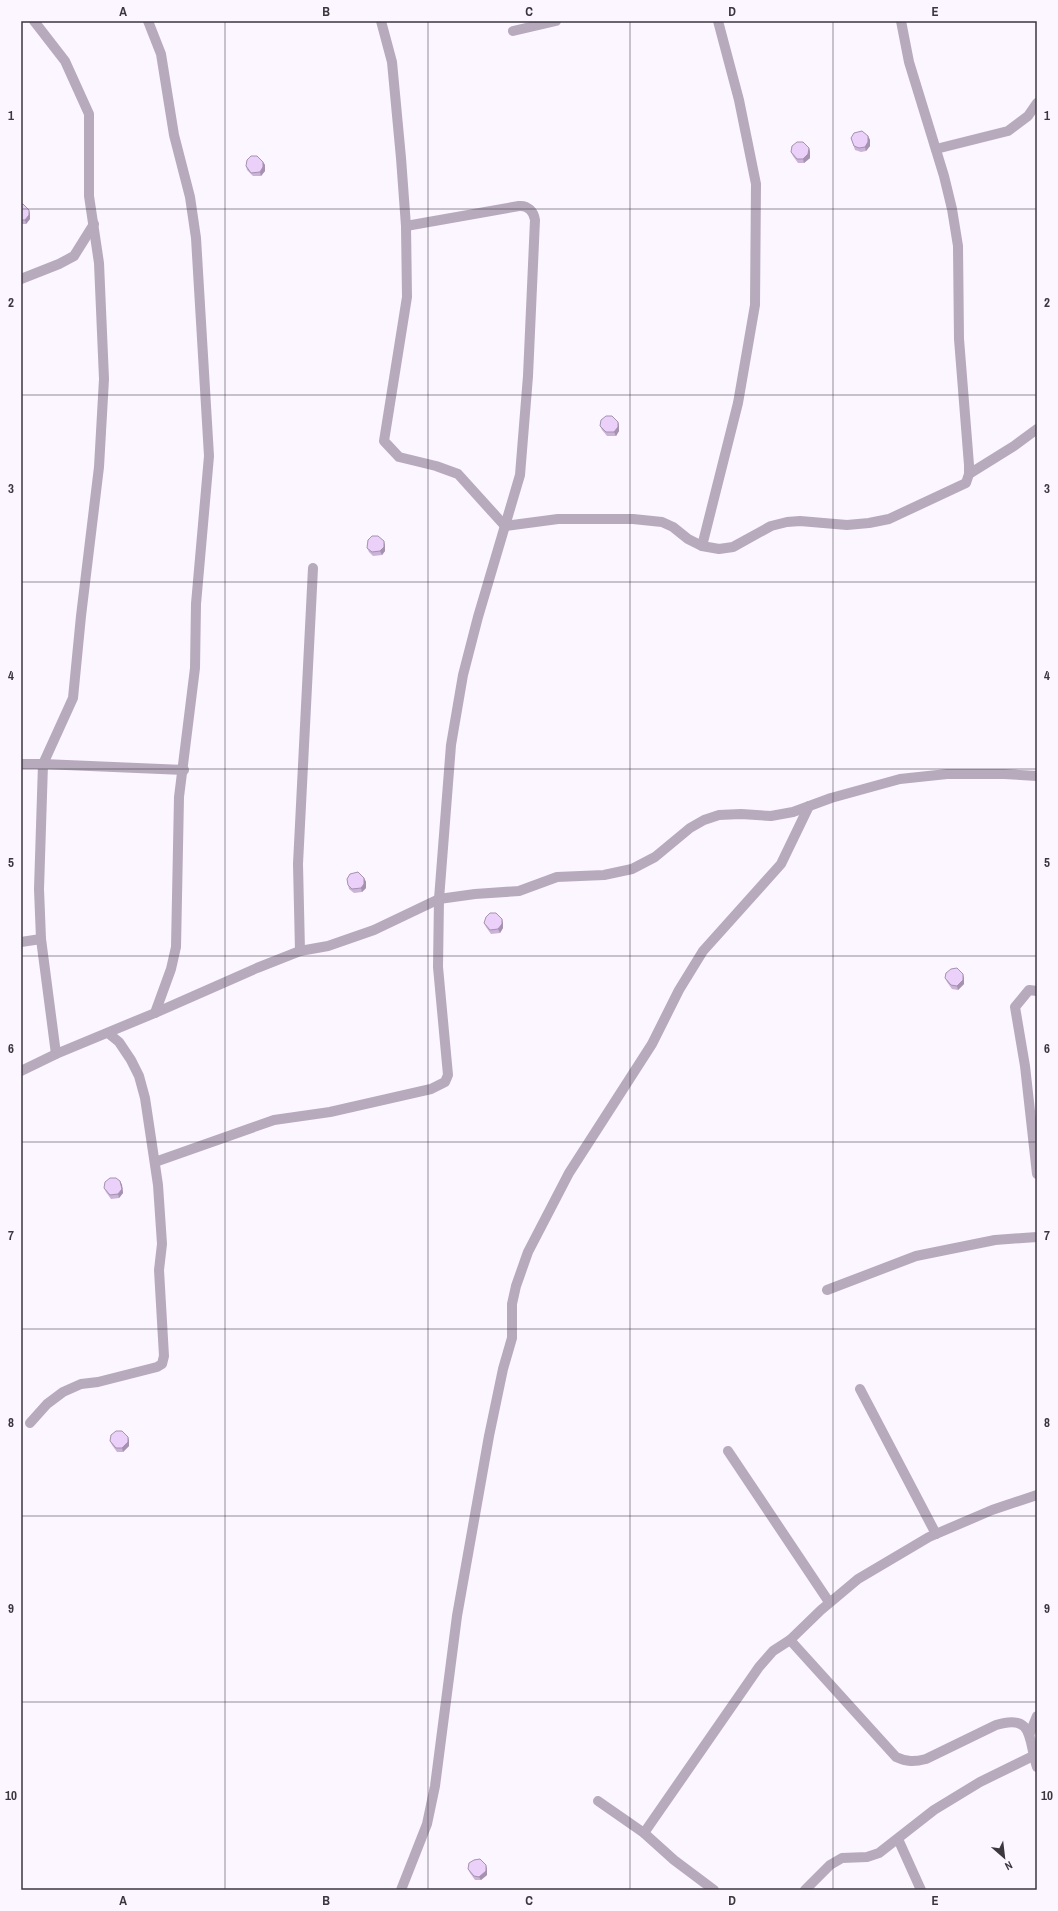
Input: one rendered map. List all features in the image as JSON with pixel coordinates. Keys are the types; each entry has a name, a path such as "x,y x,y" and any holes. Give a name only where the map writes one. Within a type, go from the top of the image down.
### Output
{"street":[{"path":"34,21 65,61 89,114 89,196 99,263 104,379 99,467 73,698 43,764 39,890 41,939 56,1054"},
{"path":"148,21 161,54 174,135 190,197 196,238 208,448 196,604 195,668 184,770 179,797 176,948 171,969 154,1013"},
{"path":"381,21 392,62 406,226 407,297 384,441 399,457 436,466 458,474 505,526"},
{"path":"513,31 556,21"},
{"path":"702,546 738,403 755,305 756,184 739,100 718,21"},
{"path":"505,526 558,519 633,519 662,522 673,527 688,539 702,546 719,549 733,547 770,526 788,522 800,521 847,525 889,519 962,486 968,480 969,474 959,339 958,246 952,209 936,149 909,62 901,21"},
{"path":"936,149 1008,131 1028,116 1037,102"},
{"path":"154,1162 274,1120 330,1112 431,1089 445,1082 448,1075 438,967 439,899 451,746 463,675 478,617 520,475 525,422 534,216 527,208 519,206 406,226"},
{"path":"21,279 53,267 74,256 94,224"},
{"path":"969,474 1014,446 1037,429"},
{"path":"300,951 298,864 313,568"},
{"path":"21,764 184,770"},
{"path":"21,1070 300,951 328,946 374,930 439,899 475,894 519,891 557,877 604,875 632,869 654,857 690,828 704,820 726,814 771,816 792,812 860,789 900,779 947,774 1004,774 1037,776"},
{"path":"401,1890 427,1824 435,1786 457,1616 489,1436 503,1369 512,1338 512,1304 516,1286 528,1252 569,1173 652,1044 679,990 703,951 781,864 810,806"},
{"path":"21,942 41,939"},
{"path":"1037,991 1029,990 1015,1007 1025,1066 1037,1174"},
{"path":"30,1423 46,1404 63,1392 81,1384 98,1382 157,1367 162,1364 164,1348 159,1270 162,1244 154,1162 145,1098 140,1076 119,1042 108,1032"},
{"path":"827,1290 916,1256 995,1240 1037,1237"},
{"path":"860,1389 936,1534"},
{"path":"728,1451 830,1602"},
{"path":"644,1833 759,1667 773,1651 790,1640 830,1602 858,1579 936,1534 992,1510 1037,1495"},
{"path":"790,1640 896,1758 914,1762 926,1759 996,1725 1006,1722 1014,1722 1023,1726 1033,1739"},
{"path":"1037,1716 1033,1739 1033,1756 1037,1767"},
{"path":"805,1890 830,1864 842,1858 867,1857 879,1853 934,1810 980,1782 1033,1756"},
{"path":"598,1801 644,1833 674,1860 714,1890"},
{"path":"898,1839 921,1890"}],"building":[{"path":"862,131 868,136 868,142 865,147 859,148 854,146 851,138 854,133"},
{"path":"797,142 803,142 809,148 808,154 803,159 797,159 791,152 792,146"},
{"path":"251,156 257,156 263,162 263,167 260,172 251,173 246,166 247,160"},
{"path":"21,204 29,210 29,215 25,220 21,220"},
{"path":"606,416 612,416 618,422 618,427 614,432 606,432 600,426 601,420"},
{"path":"372,536 378,536 384,541 384,547 380,551 372,552 367,548 368,540"},
{"path":"358,872 364,878 364,884 361,888 352,889 348,885 347,879 350,874"},
{"path":"490,913 496,913 502,919 502,924 498,929 490,930 484,923 486,917"},
{"path":"957,968 963,974 963,980 957,986 951,985 945,978 946,973 951,969"},
{"path":"110,1178 116,1178 120,1181 122,1189 118,1194 110,1195 104,1188 105,1182"},
{"path":"116,1431 122,1431 128,1437 128,1442 122,1448 116,1448 110,1441 111,1435"},
{"path":"480,1859 486,1865 486,1871 479,1877 474,1876 468,1869 469,1863"}]}
